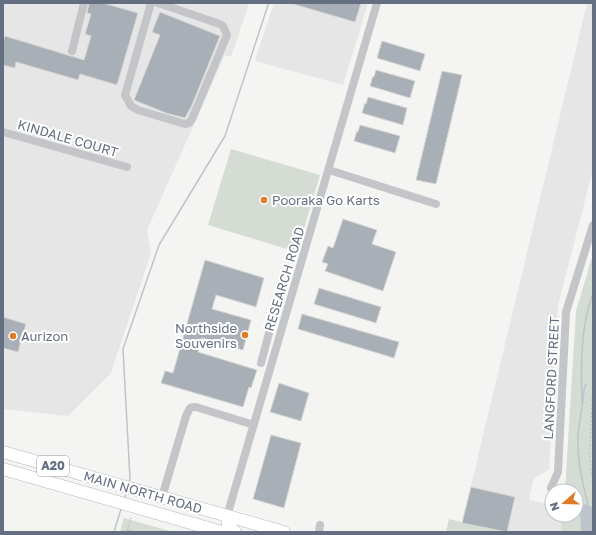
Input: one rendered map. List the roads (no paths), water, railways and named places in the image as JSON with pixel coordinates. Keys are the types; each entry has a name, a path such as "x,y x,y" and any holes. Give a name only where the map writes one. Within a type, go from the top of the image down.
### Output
{"highway":[{"name":"MAIN NORTH ROAD","path":"3,452 284,532"},
{"name":"MAIN NORTH ROAD","path":"3,469 222,532"},
{"path":"193,523 219,521 227,516 228,525 235,532"}],"street":[{"path":"72,51 84,3"},
{"path":"151,3 125,95 131,106 138,110 185,124 192,119 227,35 223,26 220,24 158,3"},
{"name":"RESEARCH ROAD","path":"227,516 378,3"},
{"name":"KINDALE COURT","path":"3,132 127,167"},
{"path":"329,170 436,204"},
{"name":"LANGFORD STREET","path":"553,483 558,472 566,312 593,224"},
{"path":"260,363 278,304"},
{"path":"274,317 285,320"},
{"path":"263,353 274,356"},
{"path":"162,497 186,416 190,408 196,407 254,425"}],"waterway":[{"path":"129,482 123,349 159,245 225,136 268,3"},
{"path":"582,402 582,347 586,320 593,293"},
{"path":"586,384 579,425 578,454 580,471 588,504"},
{"path":"124,500 127,492"},
{"path":"114,532 121,509"}],"place":[{"name":"Pooraka Go Karts","path":"264,200"},
{"name":"Northside Souvenirs","path":"245,335"},
{"name":"Aurizon","path":"13,336"}]}
